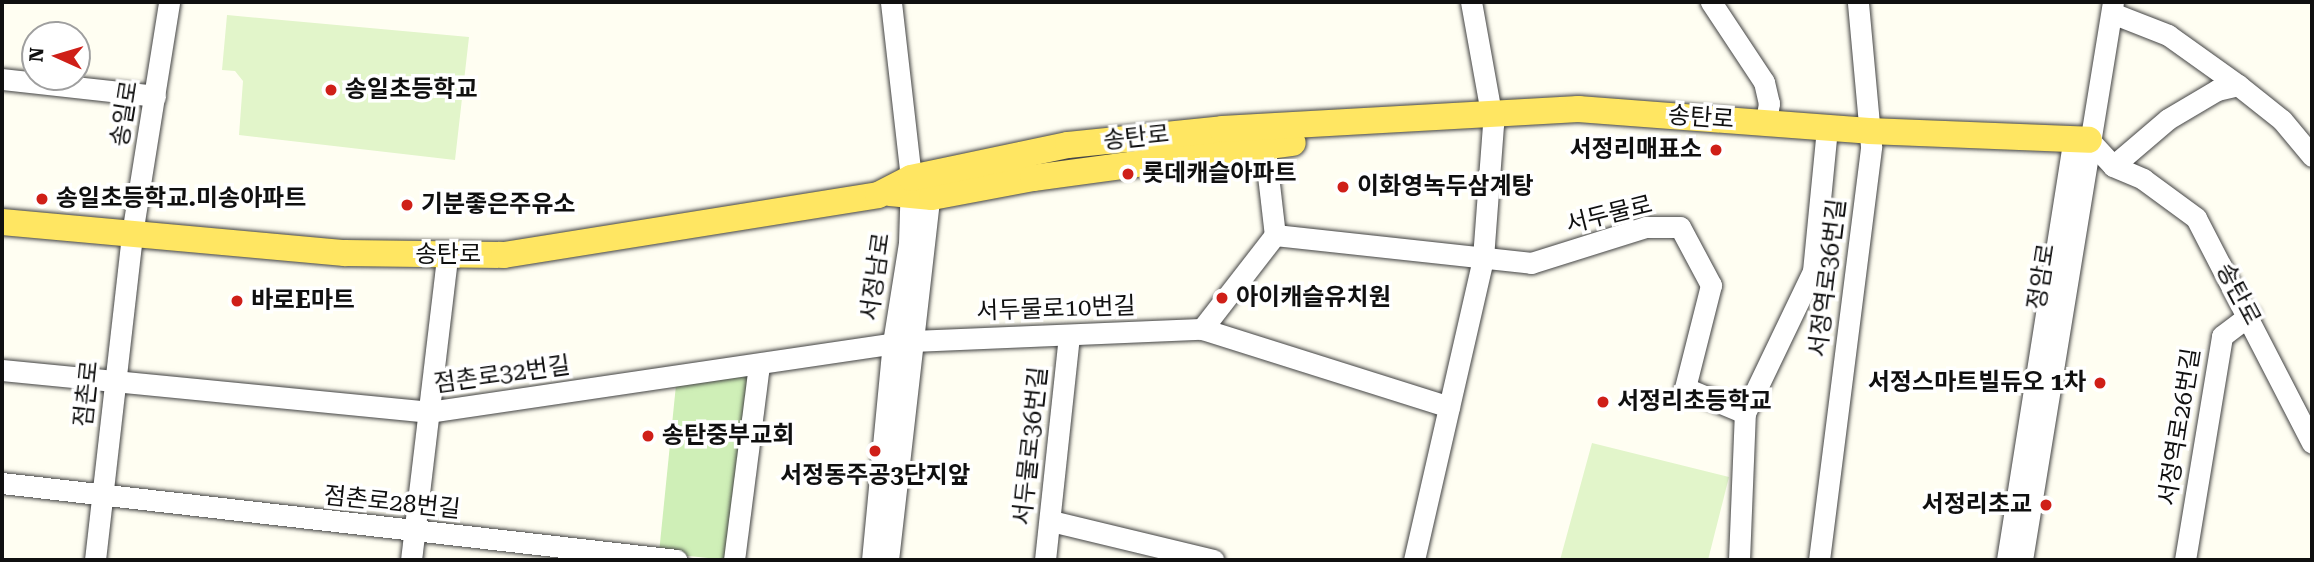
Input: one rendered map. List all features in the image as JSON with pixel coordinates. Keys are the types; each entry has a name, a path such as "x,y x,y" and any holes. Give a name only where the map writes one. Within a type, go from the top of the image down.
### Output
{"main road":[{"name":"송탄로","path":"2,222 345,253 504,255 915,188 1068,145 1264,137 1578,109 1766,123 1826,135"},
{"name":"송탄로","path":"1491,118 1826,135 2024,149 2080,148"}],"street":[{"name":"송일로","path":"132,234 155,96 163,2"},
{"name":"서정남로","path":"888,560 915,188 891,2"},
{"path":"1414,560 1483,258 1491,118 1471,2"},
{"path":"1711,2 1764,82 1769,103 1766,123"},
{"name":"서정역로36번길","path":"1819,560 1870,139 1858,2"},
{"path":"2113,7 2168,36 2238,85 2282,120 2312,156"},
{"name":"정암로","path":"2022,560 2080,148 2113,7"},
{"path":"2,79 155,96"},
{"path":"2113,166 2168,119 2217,90 2238,85"},
{"path":"1739,560 1745,413 1813,271 1826,135"},
{"path":"1202,328 1275,234 1264,137"},
{"path":"2007,560 2080,148"},
{"name":"송탄로","path":"2080,148 2143,179 2196,218 2250,315 2312,440"},
{"name":"서두물로","path":"1275,234 1531,263 1646,227 1680,227 1711,285 1685,388 1745,413"},
{"name":"점촌로","path":"95,560 132,234"},
{"path":"411,560 447,256"},
{"name":"서정역로26번길","path":"2185,560 2222,336 2250,315"},
{"name":"서두물로10번길","path":"902,342 1202,328 1449,407"},
{"name":"서두물로36번길","path":"1045,560 1069,336"},
{"name":"서정남로","path":"872,560 902,342"},
{"name":"점촌로32번길","path":"2,370 428,412 759,366 902,342"},
{"path":"734,560 759,366"},
{"name":"점촌로28번길","path":"2,482 414,533 677,560"},
{"path":"1051,521 1213,560"}],"green space":[{"name":"송일초등학교","path":"227,15 469,37 455,160 239,135 243,81 235,71 222,70"},
{"path":"753,373 728,560 659,553 676,385"},
{"path":"1592,443 1729,477 1708,560 1560,560"}],"place":[{"name":"송일초등학교","path":"331,90"},
{"name":"서정리매표소","path":"1716,150"},
{"name":"롯데캐슬아파트","path":"1128,174"},
{"name":"이화영녹두삼계탕","path":"1343,187"},
{"name":"송일초등학교.미송아파트","path":"42,199"},
{"name":"기분좋은주유소","path":"407,205"},
{"name":"아이캐슬유치원","path":"1222,298"},
{"name":"바로E마트","path":"237,301"},
{"name":"서정스마트빌듀오 1차","path":"2100,383"},
{"name":"서정리초등학교","path":"1603,402"},
{"name":"송탄중부교회","path":"648,436"},
{"name":"서정동주공3단지앞","path":"875,451"},
{"name":"서정리초교","path":"2046,505"}]}
